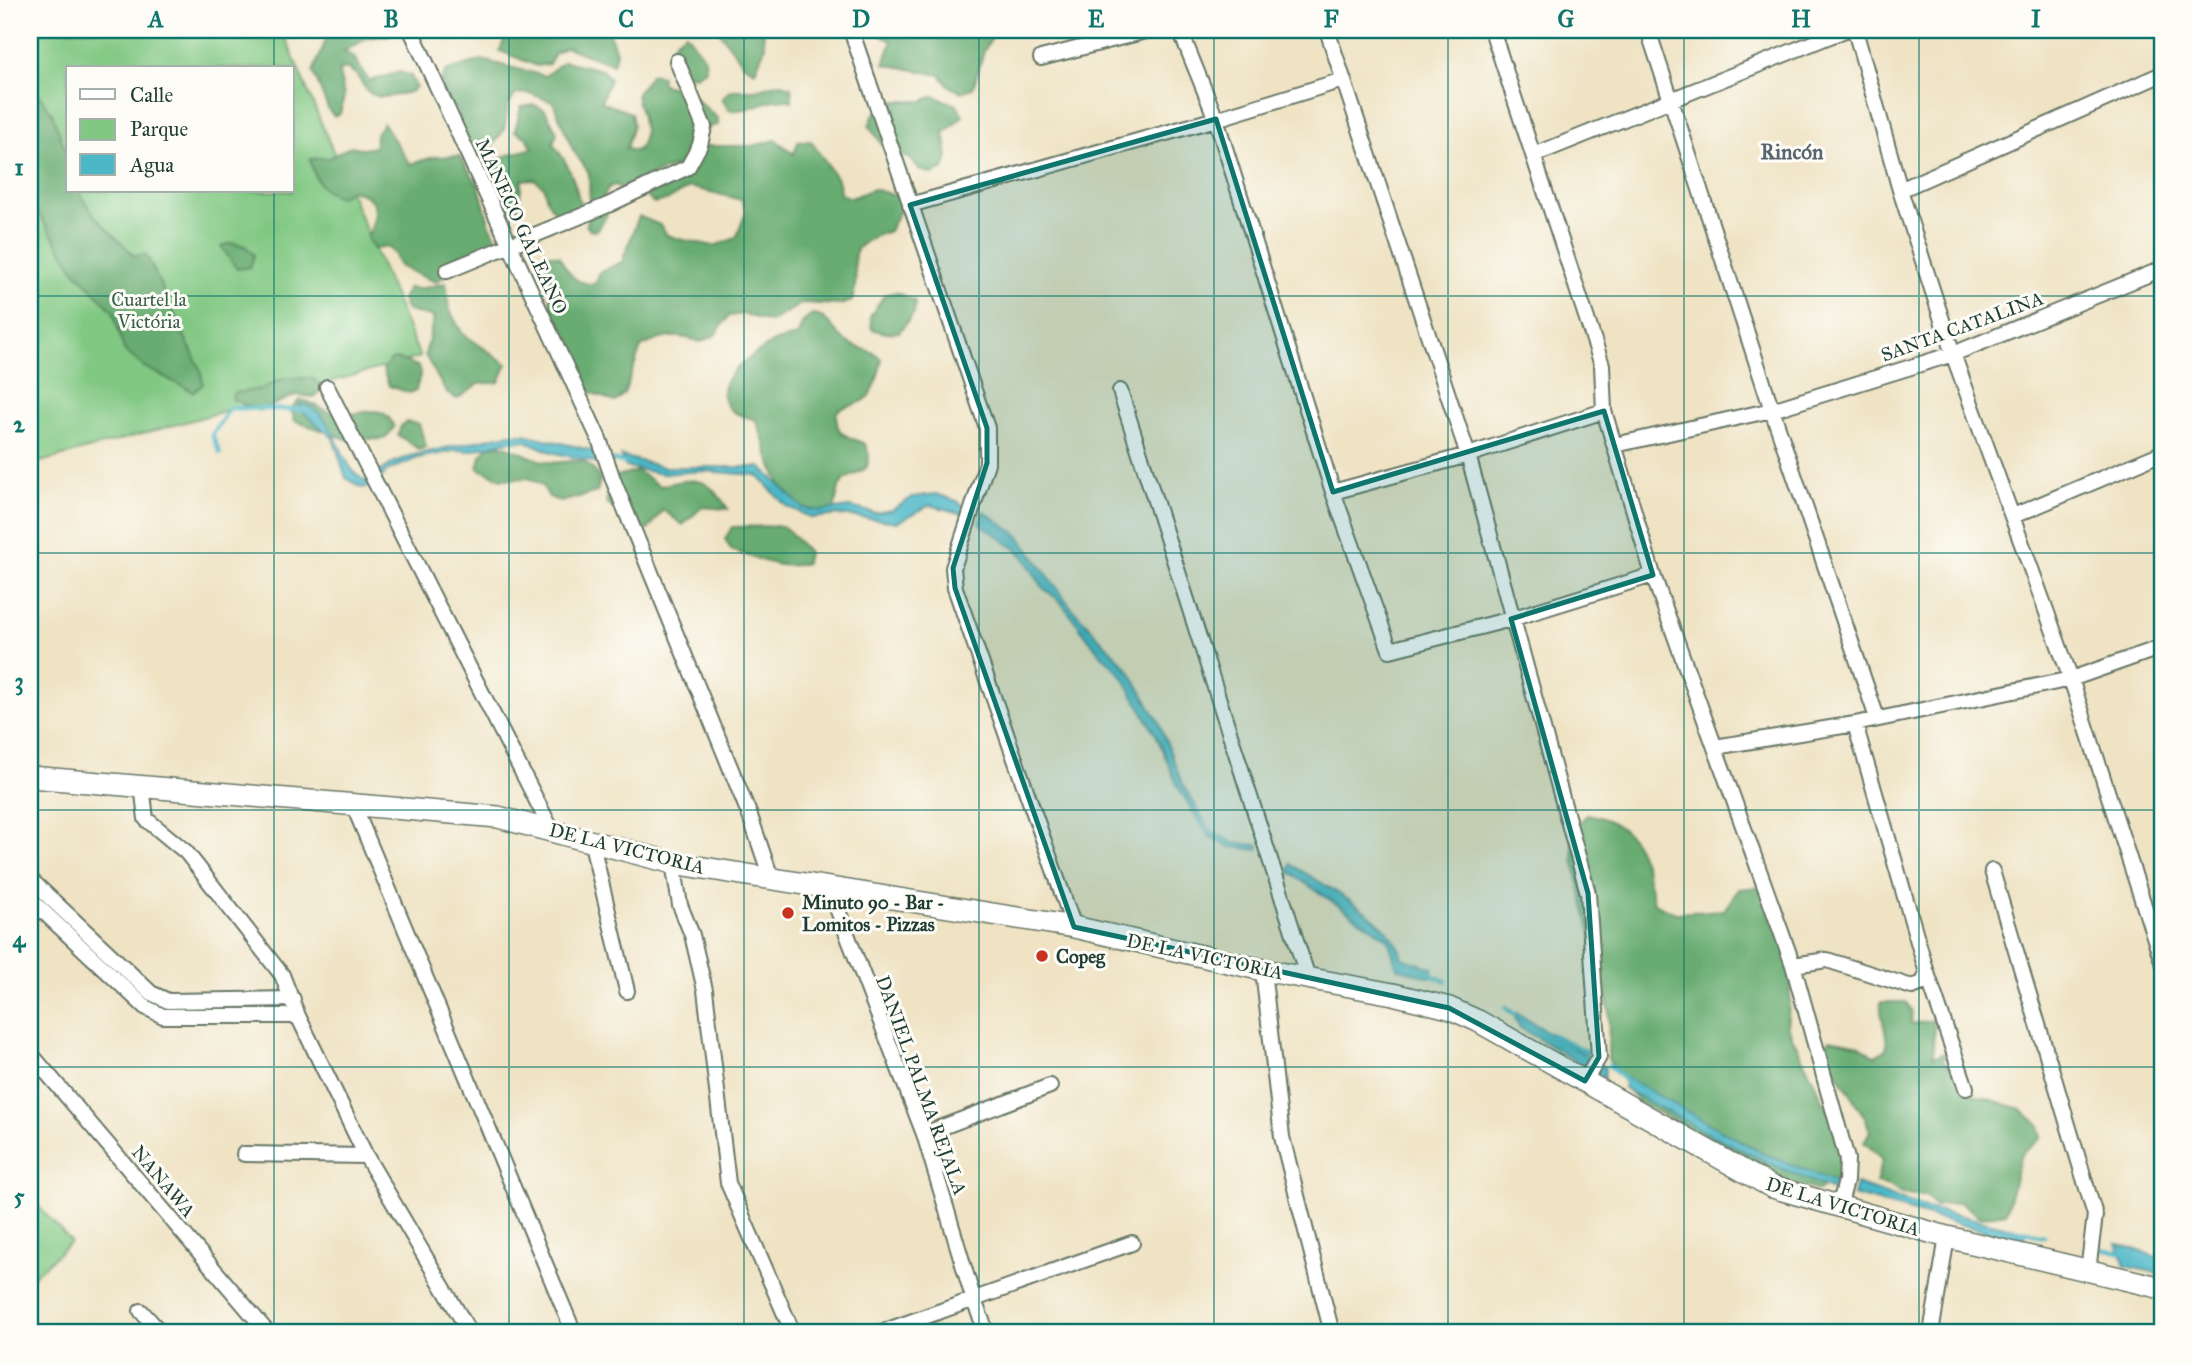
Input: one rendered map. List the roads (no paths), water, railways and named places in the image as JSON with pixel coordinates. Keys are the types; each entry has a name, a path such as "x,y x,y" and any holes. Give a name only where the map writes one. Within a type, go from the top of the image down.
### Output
{"main road":[{"name":"DE LA VICTORIA","path":"30,777 498,817 673,863 771,878 830,891 1074,927 1263,970 1449,1008 1772,1187 1947,1237 2162,1288"}],"street":[{"name":"MANECO GALEANO","path":"411,30 599,439 750,816 771,878"},
{"path":"851,30 986,428 987,463 976,504 953,568 955,588 1074,927"},
{"path":"1041,58 1150,30"},
{"path":"1181,30 1216,119 1333,492 1390,650 1511,619 1653,575"},
{"path":"1327,30 1468,455 1588,893 1599,1057 1584,1081"},
{"path":"1492,30 1602,365 1605,411 1653,575 1793,965 1847,1159 1839,1207"},
{"path":"1648,30 1772,410 1877,718"},
{"path":"1534,155 1845,30"},
{"path":"1855,30 1900,190 1953,354 2071,679 2162,961"},
{"path":"447,271 608,205 688,167 700,145 704,127 677,61"},
{"path":"1900,190 2162,74"},
{"path":"909,205 1216,119 1343,79"},
{"name":"SANTA CATALINA","path":"1615,445 1772,410 1953,354 2162,269"},
{"path":"327,387 551,829"},
{"path":"1119,391 1308,978"},
{"path":"1333,492 1468,455 1605,411"},
{"path":"2013,516 2162,453"},
{"path":"1715,747 1855,724 2071,679 2162,647"},
{"path":"1855,724 1926,968 1966,1088"},
{"path":"142,785 146,819 186,852 282,975 298,1016 366,1156 470,1333"},
{"path":"353,804 574,1333"},
{"path":"592,840 627,990"},
{"path":"673,863 680,905 692,935 705,990 727,1183 793,1333"},
{"path":"1992,872 2095,1215 2088,1270"},
{"path":"30,879 151,993 168,1001 293,999"},
{"name":"DANIEL PALMA REJALA","path":"830,891 924,1134 974,1301 988,1333"},
{"path":"30,899 145,1007 163,1016 298,1016"},
{"path":"1793,965 1827,960 1912,987 1919,986 1926,979 1926,968"},
{"path":"1263,970 1282,1137 1332,1333"},
{"path":"163,1016 168,1001"},
{"name":"NANAWA","path":"30,1053 268,1333"},
{"path":"924,1134 1050,1086"},
{"path":"244,1154 366,1156"},
{"path":"1931,1333 1947,1237"},
{"path":"879,1333 1132,1243"},
{"path":"141,1311 161,1333"}],"water":[{"path":"300,404 323,417 349,464 356,474 366,481 393,463 410,456 508,434 524,434 599,452 602,464 551,452 526,441 508,441 469,451 459,450 418,458 387,471 376,485 362,488 346,478 333,438 301,410"},
{"path":"621,456 663,467 761,467 803,508 820,511 850,507 875,513 892,510 913,497 936,494 957,501 966,508 963,514 930,505 898,522 838,515 812,518 786,506 757,475 702,471 663,474 626,467"},
{"path":"984,511 1018,535 1072,608 1130,671 1159,722 1182,783 1209,829 1234,843 1259,845 1258,850 1230,847 1208,836 1178,787 1157,737 1122,676 1097,650 1059,600 1043,588 1021,553 979,523"},
{"path":"1291,864 1372,917 1397,944 1402,958 1433,968 1431,978 1397,968 1388,939 1289,872"},
{"path":"1517,1013 1605,1067 1604,1078 1519,1027 1515,1019"},
{"path":"1627,1078 1764,1154 1841,1184 1838,1192 1756,1157 1623,1088"},
{"path":"1856,1184 1927,1208 2026,1231 2024,1242 1853,1195"},
{"path":"2117,1243 2162,1259 2162,1274 2125,1266"}],"waterway":[{"path":"220,453 212,435 230,408 306,410"},
{"path":"610,460 629,463"},
{"path":"1428,974 1446,981"},
{"path":"1505,1007 1520,1019"},
{"path":"1553,1035 1588,1052"},
{"path":"1609,1065 1629,1084"},
{"path":"2021,1231 2044,1236"},
{"path":"2102,1249 2125,1254"}],"place":[{"name":"Minuto 90 - Bar - Lomitos - Pizzas","path":"788,913"},
{"name":"Copeg","path":"1042,956"}],"district":[{"name":"Rincón","path":"1792,152"}],"park label":[{"name":"Cuartel la Victória","path":"149,310"}]}
